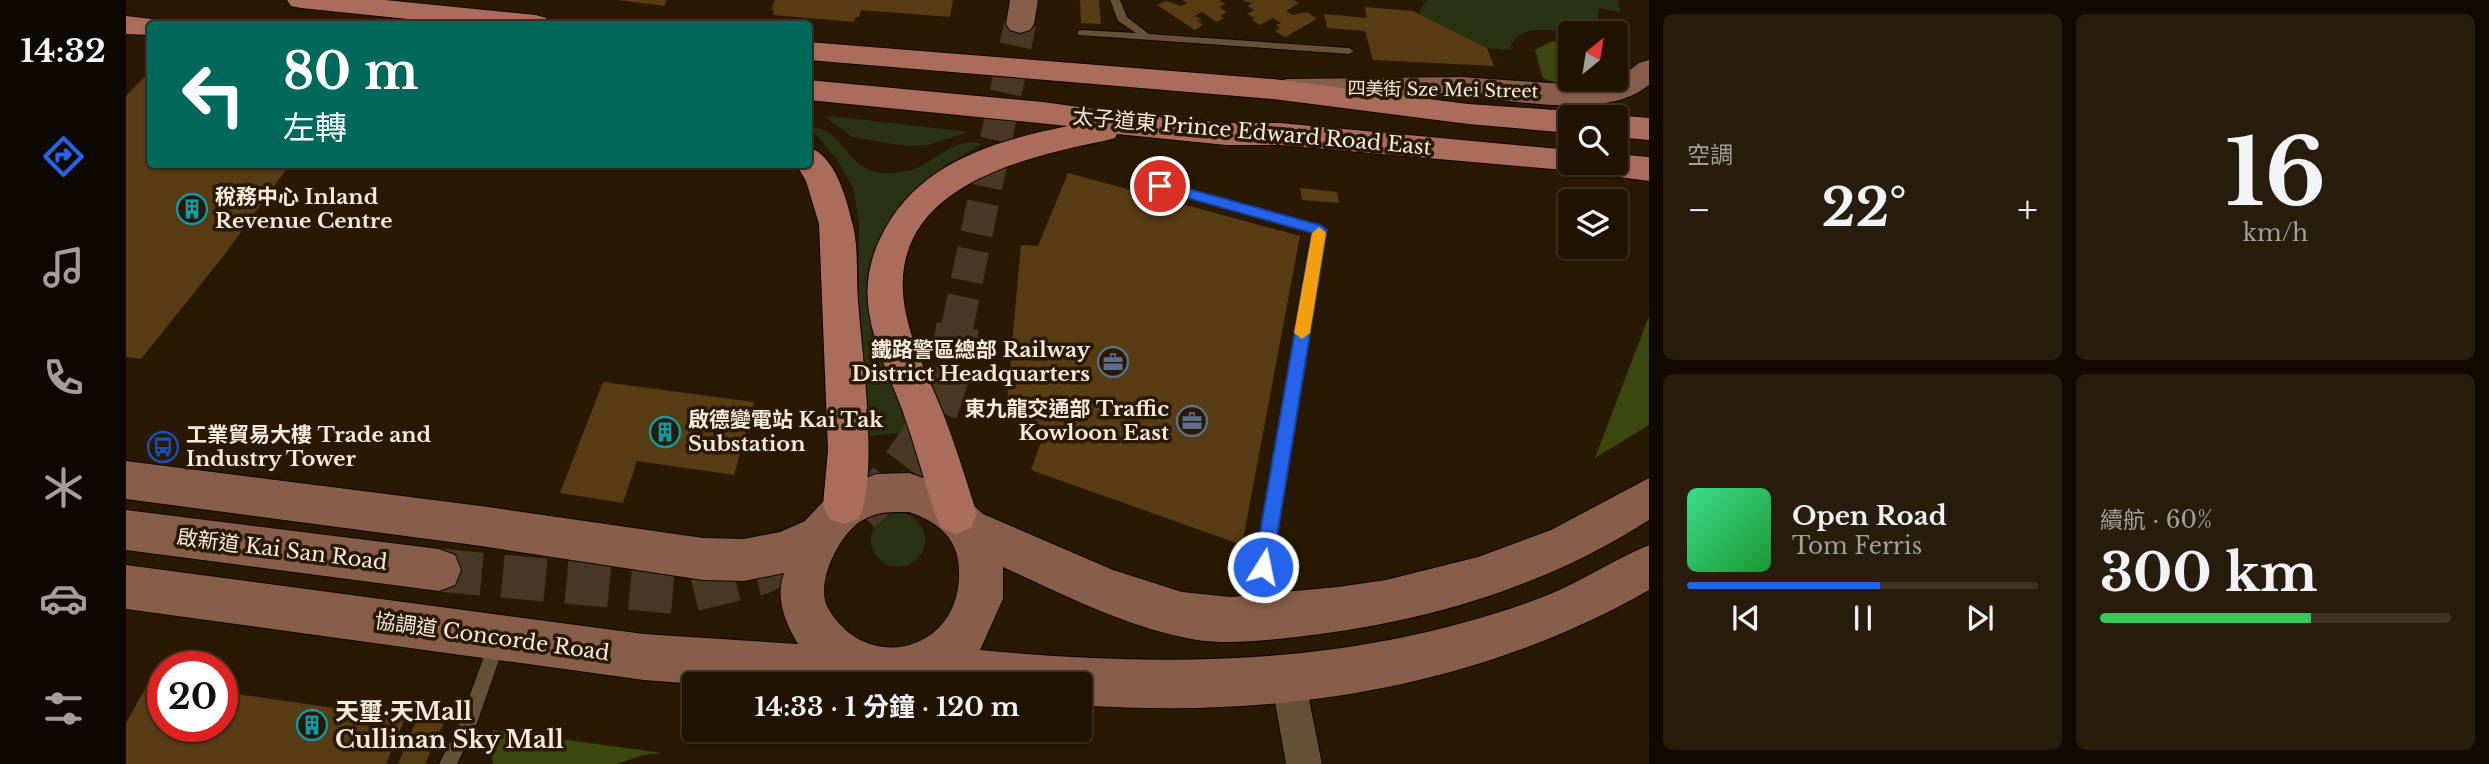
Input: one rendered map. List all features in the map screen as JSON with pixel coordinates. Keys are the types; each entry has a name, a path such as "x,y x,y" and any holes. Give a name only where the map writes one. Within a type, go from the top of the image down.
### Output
{"main road":[{"path":"301,0 507,21"},
{"path":"126,25 147,26"},
{"name":"太子道東 Prince Edward Road East","path":"812,51 1273,89 1468,114 1558,121"},
{"name":"四美街 Sze Mei Street","path":"1273,89 1462,87 1579,95 1609,92 1629,86 1649,71"},
{"name":"太子道東 Prince Edward Road East","path":"812,90 1043,112 1130,125 1226,134 1280,134 1558,160"},
{"path":"963,522 892,333 887,311 887,271 895,242 927,195 942,182 973,165 1018,149 1130,125"},
{"path":"1628,127 1649,129"},
{"path":"812,164 822,179 836,225 848,450 831,520"},
{"path":"1628,167 1649,169"},
{"path":"126,480 481,526 703,559 744,560 784,552 867,495 891,491 913,492 936,501 963,522 1010,550 1156,610 1225,620 1271,617 1415,597 1494,575 1584,535 1649,497"},
{"name":"協調道 Concorde Road","path":"831,520 806,560 802,585 806,610 818,634 838,655 860,667"},
{"name":"協調道 Concorde Road","path":"922,667 950,649 968,627 980,604 985,577 981,552 963,522"},
{"name":"啟新道 Kai San Road","path":"126,530 439,570"},
{"name":"協調道 Concorde Road","path":"126,587 499,639 710,662 891,670 922,667 1147,685 1221,684 1328,675 1438,652 1569,609 1649,566"}],"street":[{"path":"1288,679 1304,764"}],"lane":[{"path":"1115,0 1118,13 1127,25 1144,34 1164,38"},
{"path":"1082,33 1349,51"},
{"path":"1160,186 1320,230 1263,567 1271,617"},
{"path":"448,764 467,726 499,639"}],"green space":[{"path":"1426,0 1618,0 1621,13 1599,8 1596,21 1558,21 1558,31 1530,31 1521,34 1514,40 1510,50 1487,48 1419,14"},
{"path":"1552,41 1558,42 1558,83 1543,78 1535,50"},
{"path":"825,117 969,132 928,145 906,146 852,137"},
{"path":"812,128 832,135 862,166 885,173 913,169 964,143 982,144 946,165 901,202 877,250 917,431 870,436 858,330 859,222 853,188 838,161"},
{"path":"1649,316 1649,425 1595,458"},
{"path":"898,513 917,521 925,540 917,559 898,567 879,559 871,540 879,521"},
{"path":"493,730 662,753 643,755 617,764 493,764 490,744"}],"building":[{"path":"618,0 667,0 664,6"},
{"path":"775,0 953,0 950,17 861,10 854,22 773,15 774,10 771,9"},
{"path":"1080,0 1099,0 1101,24 1081,23"},
{"path":"1183,0 1219,0 1225,4 1219,7 1227,12 1220,16 1224,18 1217,22 1202,12 1195,16 1201,19 1198,21 1203,25 1195,30 1157,5 1166,1 1181,6 1187,3"},
{"path":"1242,0 1293,0 1299,3 1286,11 1293,15 1307,12 1317,19 1285,37 1275,31 1280,28 1276,25 1281,23 1273,18 1260,25 1252,20 1255,18 1247,14 1254,10 1247,6 1252,3"},
{"path":"1365,7 1413,11 1487,48 1494,66 1373,60 1365,31 1327,28 1324,14 1367,18"},
{"name":"稅務中心 Inland Revenue Centre","path":"147,74 147,168 287,168 225,254 141,359 126,357 126,96"},
{"path":"1068,173 1300,236 1242,545 1031,470 1046,427 1006,411 1021,245 1038,246"},
{"path":"1300,188 1337,192 1339,203 1302,200"},
{"name":"啟德變電站 Kai Tak Substation","path":"603,382 754,402 734,475 637,461 623,503 560,493"},
{"name":"天璽·天Mall Cullinan Sky Mall","path":"147,686 147,742 238,742 238,694 405,718 386,764 126,764 126,723"},
{"path":"417,719 444,723 425,764 398,764"}],"tunnel":[{"path":"957,328 1020,24"},
{"path":"860,512 887,485 922,438 939,403 958,326"},
{"path":"439,570 681,593 761,573 780,563"}],"slow traffic":[{"path":"1302,333 1319,233"}],"place":[{"name":"稅務中心 Inland Revenue Centre","path":"192,209"},
{"name":"鐵路警區總部 Railway District Headquarters","path":"1113,362"},
{"name":"東九龍交通部 Traffic Kowloon East","path":"1192,421"},
{"name":"啟德變電站 Kai Tak Substation","path":"665,432"},
{"name":"工業貿易大樓 Trade and Industry Tower","path":"163,447"},
{"name":"天璽·天Mall Cullinan Sky Mall","path":"312,725"}],"route":[{"path":"1160,186 1320,230 1263,567"}]}
